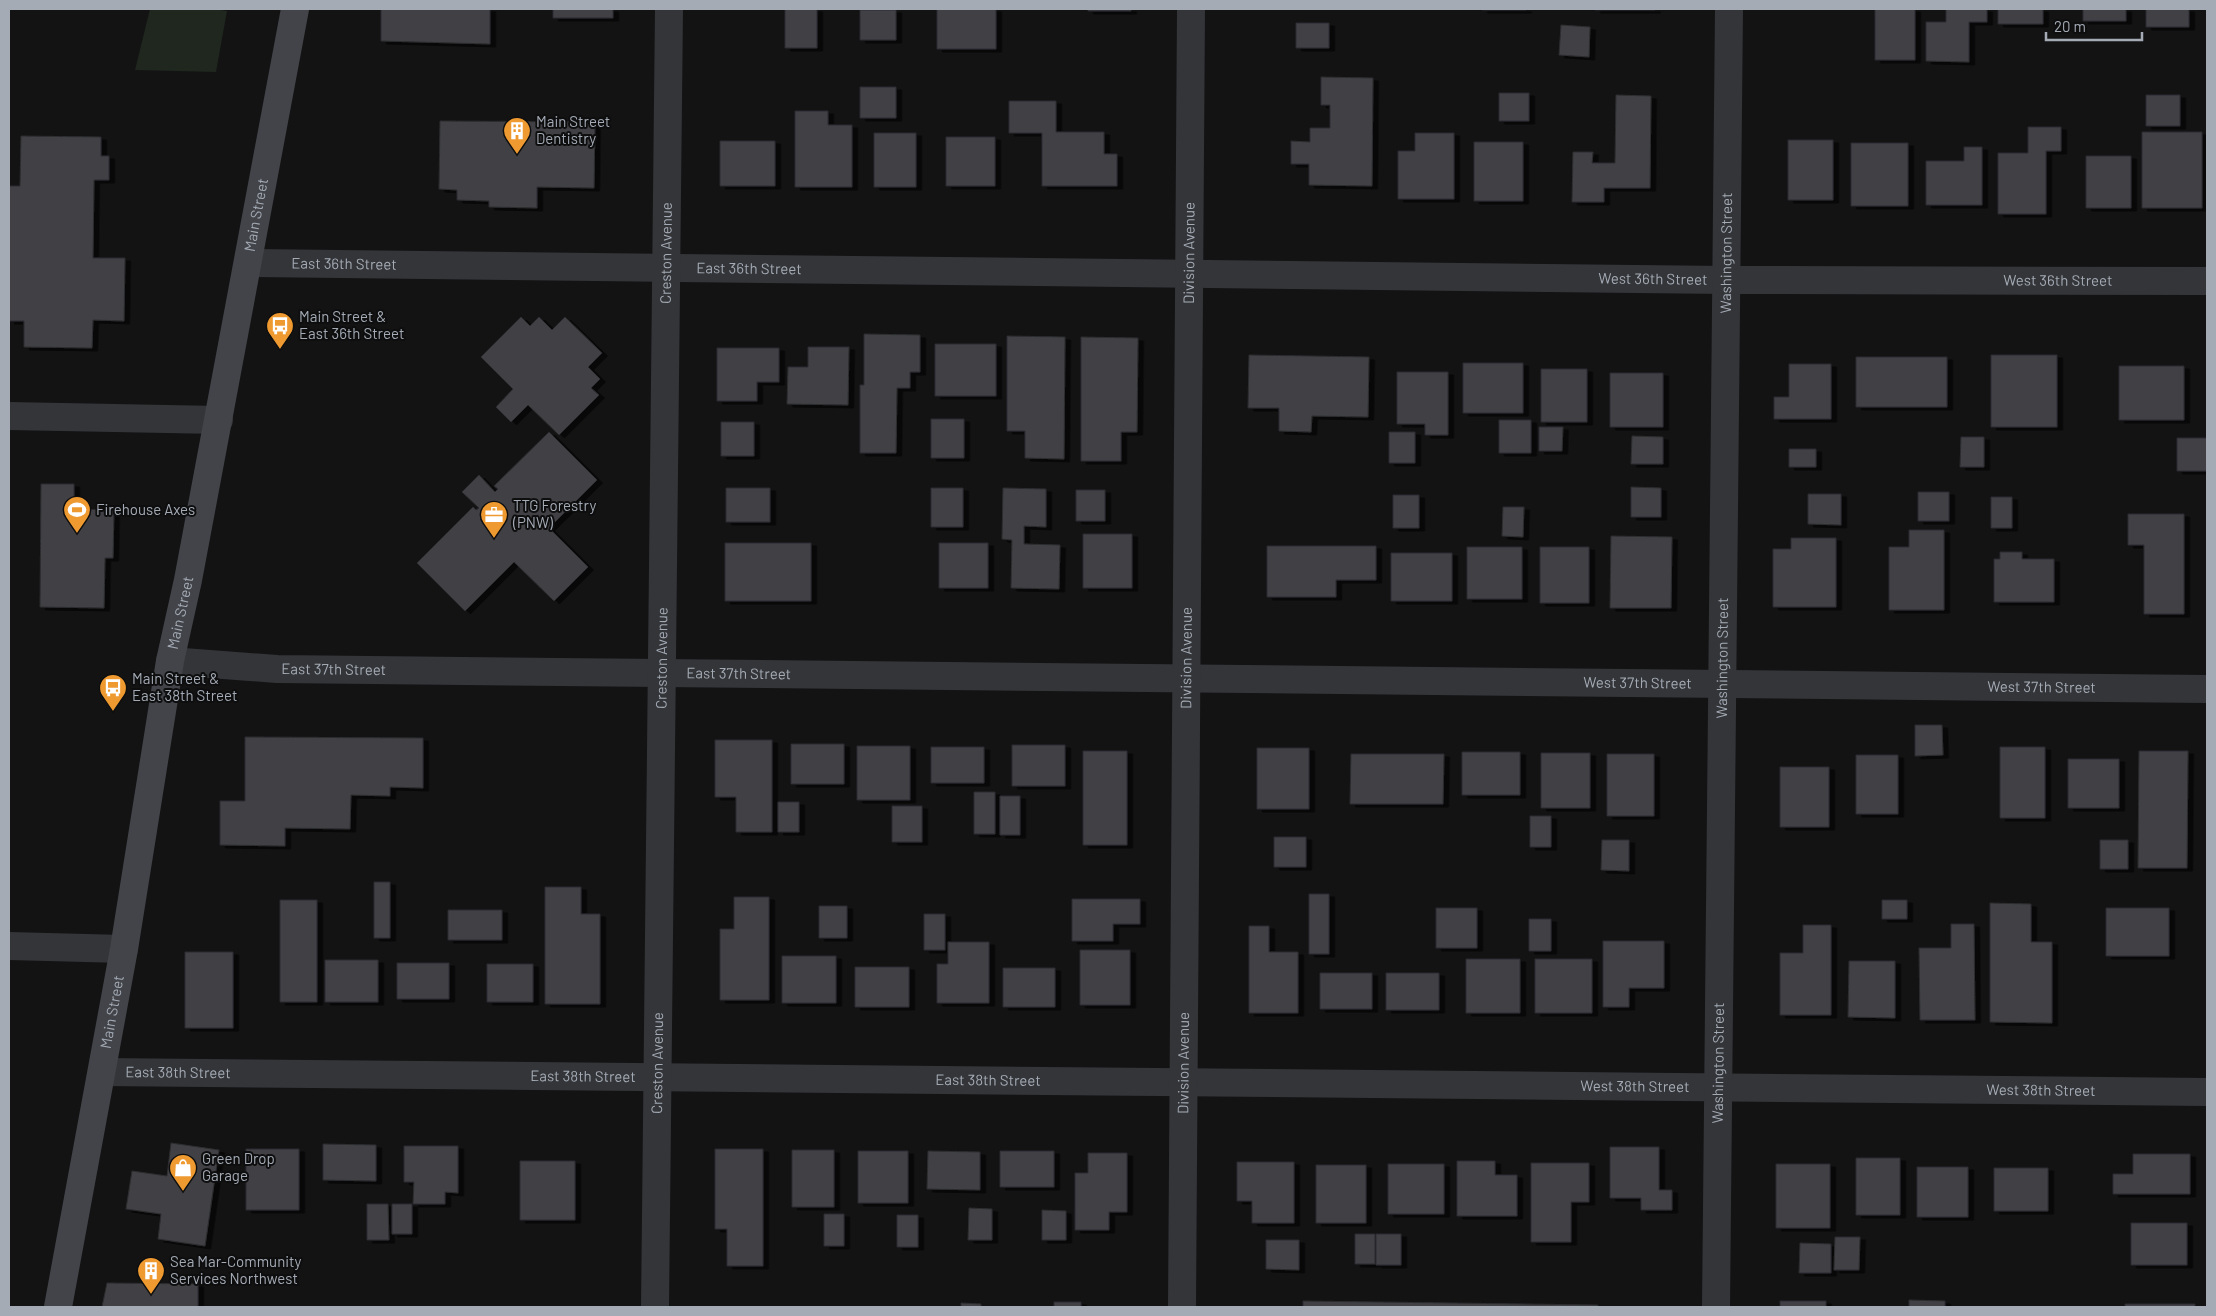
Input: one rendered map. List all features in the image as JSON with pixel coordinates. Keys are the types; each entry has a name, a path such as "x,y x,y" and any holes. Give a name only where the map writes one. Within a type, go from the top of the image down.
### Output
{"main road":[{"name":"Main Street","path":"58,1307 103,1072 170,661 188,580 219,420 296,9"}],"street":[{"name":"Creston Avenue","path":"656,1307 668,9"},
{"name":"Division Avenue","path":"1182,1307 1191,9"},
{"name":"Washington Street","path":"1716,1307 1729,9"},
{"name":"East 36th Street","path":"248,263 1190,274"},
{"name":"West 36th Street","path":"1190,274 1726,280 2207,281"},
{"path":"9,416 219,420"},
{"name":"East 37th Street","path":"170,661 277,670 1186,678"},
{"name":"West 37th Street","path":"1186,678 2207,689"},
{"path":"9,946 124,949"},
{"name":"East 38th Street","path":"103,1072 1184,1082"},
{"name":"West 38th Street","path":"1184,1082 2207,1092"}],"shaded area":[{"path":"150,9 214,9 227,11 216,72 135,70"}],"building":[{"path":"381,9 490,9 490,44 381,41"},
{"path":"553,9 613,9 613,18 553,18"},
{"path":"785,9 817,9 817,48 785,48"},
{"path":"937,9 996,9 996,49 937,49"},
{"path":"1088,9 1131,9 1131,11 1088,11"},
{"path":"1526,9 1526,10 1482,10"},
{"path":"1655,9 1655,10 1595,10"},
{"path":"1875,9 1915,9 1915,60 1875,60"},
{"path":"1946,9 1987,9 1987,22 1969,22 1969,62 1926,61 1926,22 1946,22"},
{"path":"1998,9 2043,9 2043,24 1998,24"},
{"path":"2083,9 2126,9 2126,21 2083,21"},
{"path":"2146,9 2189,9 2189,27 2146,27"},
{"path":"860,10 896,10 896,40 860,40"},
{"path":"1296,23 1329,23 1329,48 1296,48"},
{"path":"1561,25 1590,27 1589,57 1559,55"},
{"path":"1321,77 1373,78 1372,186 1309,185 1309,164 1291,164 1291,141 1310,142 1310,128 1330,128 1330,105 1321,105"},
{"path":"860,87 896,87 896,118 860,118"},
{"path":"1499,93 1529,93 1529,121 1499,121"},
{"path":"1616,95 1651,96 1650,188 1604,188 1604,202 1572,202 1573,152 1593,152 1592,163 1615,163"},
{"path":"2146,95 2180,95 2180,126 2146,126"},
{"path":"1009,101 1056,101 1056,132 1104,132 1104,154 1117,154 1117,186 1042,186 1042,133 1009,133"},
{"path":"795,111 828,111 828,125 852,125 852,187 795,187"},
{"name":"Main Street Dentistry","path":"440,121 595,122 594,188 537,187 537,208 489,207 489,201 457,200 457,190 439,189"},
{"path":"2028,127 2061,127 2061,151 2046,151 2046,214 1998,214 1998,153 2028,153"},
{"path":"2142,132 2202,132 2202,208 2142,208"},
{"path":"874,133 916,133 916,187 874,187"},
{"path":"1415,133 1454,133 1454,199 1398,199 1398,151 1415,151"},
{"path":"21,136 101,137 101,156 109,156 109,180 94,180 93,258 125,258 124,321 93,320 92,348 24,347 24,321 9,321 9,186 20,186"},
{"path":"946,137 995,137 995,186 946,186"},
{"path":"1788,140 1833,140 1833,200 1788,200"},
{"path":"720,141 775,141 775,186 720,186"},
{"path":"1474,142 1523,142 1523,201 1474,201"},
{"path":"1851,143 1908,143 1908,206 1851,206"},
{"path":"1964,147 1982,147 1982,205 1926,205 1926,161 1964,161"},
{"path":"2086,156 2131,156 2131,208 2086,208"},
{"path":"521,317 530,326 539,317 552,330 565,317 602,353 588,367 600,379 591,388 599,395 559,435 528,405 511,422 496,407 513,389 481,357"},
{"path":"864,334 920,335 920,372 910,372 910,388 897,388 896,453 860,453 860,385 864,385"},
{"path":"1007,336 1065,337 1064,459 1025,458 1025,431 1007,431"},
{"path":"1081,337 1138,338 1137,432 1121,432 1121,461 1081,461"},
{"path":"935,344 996,344 996,396 935,396"},
{"path":"808,347 849,347 848,405 787,404 788,367 808,367"},
{"path":"717,348 779,348 779,382 757,382 757,401 717,401"},
{"path":"1249,355 1369,357 1368,417 1312,416 1311,432 1279,431 1279,408 1248,408"},
{"path":"1991,355 2057,355 2057,427 1991,427"},
{"path":"1856,357 1947,357 1947,407 1856,407"},
{"path":"1463,363 1523,363 1523,413 1463,413"},
{"path":"1789,364 1831,364 1831,419 1774,419 1774,397 1789,397"},
{"path":"2119,366 2184,366 2184,420 2119,420"},
{"path":"1541,369 1587,369 1587,422 1541,422"},
{"path":"1397,372 1448,372 1448,435 1425,435 1425,424 1397,424"},
{"path":"1610,373 1663,373 1663,427 1610,427"},
{"path":"931,419 964,419 964,458 931,458"},
{"path":"1499,420 1531,420 1531,453 1499,453"},
{"path":"721,422 754,422 754,456 721,456"},
{"path":"1539,427 1563,427 1562,451 1539,451"},
{"path":"549,432 597,480 549,528 588,567 554,601 514,562 465,611 417,563 473,507 476,510 479,508 462,492 479,475 495,492 498,489 494,486"},
{"path":"1389,432 1415,432 1415,463 1389,463"},
{"path":"1632,436 1663,437 1663,464 1631,464"},
{"path":"1961,437 1984,437 1984,467 1960,467"},
{"path":"2177,438 2207,438 2207,471 2177,471"},
{"path":"1789,449 1816,449 1816,467 1789,467"},
{"name":"Firehouse Axes","path":"41,484 74,484 74,509 114,510 113,558 105,558 104,608 40,607"},
{"path":"1631,487 1661,488 1661,517 1631,517"},
{"path":"726,488 770,488 770,522 726,522"},
{"path":"931,488 963,488 963,527 931,527"},
{"path":"1003,488 1046,489 1046,527 1024,526 1024,544 1060,545 1059,589 1011,588 1012,540 1002,539"},
{"path":"1076,490 1105,490 1105,521 1076,521"},
{"path":"1918,492 1949,492 1949,521 1918,521"},
{"path":"1808,494 1841,494 1841,525 1808,524"},
{"path":"1393,495 1419,495 1419,528 1393,528"},
{"path":"1991,497 2012,497 2012,528 1991,528"},
{"path":"1503,507 1524,507 1523,537 1502,536"},
{"path":"2128,514 2184,514 2184,614 2144,614 2144,545 2128,545"},
{"path":"1909,530 1944,530 1944,610 1889,610 1889,547 1909,547"},
{"path":"1083,534 1132,534 1132,588 1083,588"},
{"path":"1611,536 1672,537 1671,608 1610,608"},
{"path":"1791,538 1836,538 1836,607 1773,607 1773,549 1791,549"},
{"path":"725,543 811,543 811,601 725,601"},
{"path":"939,543 988,543 988,588 939,588"},
{"path":"1267,546 1376,546 1376,580 1336,580 1336,597 1267,597"},
{"path":"1467,547 1522,547 1522,599 1467,599"},
{"path":"1540,547 1589,547 1589,603 1540,603"},
{"path":"2000,552 2022,552 2022,559 2054,559 2054,602 1994,602 1994,559 2000,559"},
{"path":"1391,553 1452,553 1452,601 1391,601"},
{"path":"1915,725 1942,725 1943,755 1915,756"},
{"path":"245,737 423,738 423,788 390,787 390,796 351,795 350,829 285,828 285,846 220,845 220,801 245,801"},
{"path":"715,740 772,740 772,832 736,832 736,797 715,797"},
{"path":"791,744 844,744 844,784 791,784"},
{"path":"1012,745 1065,745 1065,786 1012,786"},
{"path":"857,746 910,746 910,800 857,800"},
{"path":"931,747 984,747 984,783 931,783"},
{"path":"2000,747 2045,747 2045,818 2000,818"},
{"path":"1257,748 1309,748 1309,809 1257,809"},
{"path":"1083,751 1127,751 1127,845 1083,845"},
{"path":"2139,751 2188,751 2187,868 2138,868"},
{"path":"1462,752 1520,752 1520,795 1462,795"},
{"path":"1541,753 1590,753 1590,808 1541,808"},
{"path":"1351,754 1444,754 1443,804 1350,804"},
{"path":"1607,754 1654,754 1654,816 1607,816"},
{"path":"1856,755 1898,755 1898,814 1856,814"},
{"path":"2068,759 2119,759 2119,808 2068,808"},
{"path":"1780,767 1829,767 1829,827 1780,827"},
{"path":"974,792 995,792 995,834 974,834"},
{"path":"1000,796 1020,796 1020,835 1000,835"},
{"path":"778,802 799,802 799,832 778,832"},
{"path":"892,806 922,806 922,842 892,842"},
{"path":"1530,816 1551,816 1551,847 1530,847"},
{"path":"1274,837 1306,837 1306,867 1274,867"},
{"path":"1602,840 1629,840 1629,871 1601,870"},
{"path":"2100,840 2128,840 2128,869 2100,869"},
{"path":"374,882 390,882 390,938 374,938"},
{"path":"545,887 581,887 581,914 600,914 600,1004 545,1004"},
{"path":"1309,894 1329,894 1329,954 1309,954"},
{"path":"734,897 769,897 769,1000 720,1000 720,929 734,929"},
{"path":"1072,899 1140,899 1140,924 1113,924 1113,941 1072,941"},
{"path":"280,900 317,900 317,1002 280,1002"},
{"path":"1882,900 1907,900 1907,919 1882,919"},
{"path":"1990,903 2031,904 2031,942 2052,942 2052,1023 1990,1022"},
{"path":"819,906 847,906 847,938 819,938"},
{"path":"1436,908 1477,908 1477,948 1436,948"},
{"path":"2106,908 2169,908 2169,956 2106,956"},
{"path":"448,910 502,910 502,940 448,940"},
{"path":"924,914 945,914 945,950 924,950"},
{"path":"1529,919 1551,919 1551,951 1529,951"},
{"path":"1951,924 1974,924 1975,1020 1920,1020 1919,948 1951,948"},
{"path":"1803,925 1831,925 1831,1015 1780,1015 1780,953 1803,953"},
{"path":"1249,926 1269,926 1269,952 1298,952 1298,1013 1249,1013"},
{"path":"1603,941 1664,941 1664,988 1629,988 1629,1007 1603,1007"},
{"path":"948,942 989,942 989,1003 937,1003 937,964 948,964"},
{"path":"1080,950 1130,950 1130,1005 1080,1005"},
{"path":"185,952 233,952 233,1028 185,1028"},
{"path":"782,956 836,956 836,1003 782,1003"},
{"path":"1466,959 1520,959 1520,1013 1466,1013"},
{"path":"1535,959 1592,959 1592,1013 1535,1013"},
{"path":"325,960 378,960 378,1002 325,1002"},
{"path":"1849,961 1895,961 1895,1018 1848,1017"},
{"path":"397,963 449,963 449,999 397,999"},
{"path":"487,964 533,964 533,1002 487,1002"},
{"path":"855,967 909,967 909,1007 855,1007"},
{"path":"1003,968 1055,968 1055,1007 1003,1007"},
{"path":"1320,973 1372,973 1372,1009 1320,1009"},
{"path":"1386,973 1439,973 1439,1010 1386,1010"},
{"path":"171,1143 219,1150 205,1246 158,1239 161,1214 126,1209 132,1171 167,1176"},
{"path":"323,1144 376,1145 376,1181 323,1180"},
{"path":"404,1146 458,1146 458,1193 445,1192 445,1204 413,1204 414,1182 404,1182"},
{"path":"1610,1147 1659,1147 1659,1190 1672,1190 1672,1210 1641,1210 1641,1198 1610,1198"},
{"path":"246,1149 299,1149 299,1210 246,1210"},
{"path":"715,1149 763,1149 763,1266 727,1266 727,1229 715,1229"},
{"path":"792,1150 834,1150 834,1207 792,1207"},
{"path":"858,1151 908,1151 908,1203 858,1203"},
{"path":"928,1151 980,1152 980,1190 927,1189"},
{"path":"1000,1151 1054,1151 1054,1187 1000,1187"},
{"path":"1088,1153 1127,1153 1127,1212 1109,1212 1109,1230 1075,1230 1075,1173 1088,1173"},
{"path":"2133,1154 2190,1154 2190,1194 2113,1194 2113,1174 2133,1174"},
{"path":"1856,1158 1900,1158 1900,1215 1856,1215"},
{"path":"520,1161 575,1161 575,1220 520,1220"},
{"path":"1457,1161 1495,1161 1495,1175 1517,1175 1517,1216 1457,1216"},
{"path":"1237,1162 1294,1162 1294,1223 1252,1223 1252,1201 1237,1201"},
{"path":"1531,1163 1589,1163 1589,1202 1571,1202 1571,1242 1531,1242"},
{"path":"1388,1164 1444,1164 1444,1214 1388,1214"},
{"path":"1776,1164 1830,1164 1830,1228 1776,1228"},
{"path":"1316,1165 1366,1165 1366,1223 1316,1223"},
{"path":"1917,1167 1968,1167 1968,1217 1917,1217"},
{"path":"1994,1168 2048,1168 2048,1211 1994,1211"},
{"path":"367,1204 388,1204 389,1240 367,1240"},
{"path":"392,1204 412,1204 412,1234 392,1234"},
{"path":"969,1208 992,1209 992,1240 968,1240"},
{"path":"1042,1210 1066,1211 1066,1240 1042,1240"},
{"path":"824,1214 844,1214 844,1246 824,1246"},
{"path":"897,1215 918,1215 918,1247 897,1247"},
{"path":"2131,1223 2187,1223 2187,1265 2131,1265"},
{"path":"1355,1234 1375,1234 1375,1264 1355,1264"},
{"path":"1376,1234 1401,1234 1401,1265 1376,1265"},
{"path":"1835,1237 1860,1237 1859,1270 1834,1270"},
{"path":"1266,1240 1299,1240 1299,1270 1266,1269"},
{"path":"1800,1243 1831,1244 1831,1273 1799,1273"},
{"name":"Sea Mar-Community Services Northwest","path":"107,1283 198,1284 198,1307 102,1307"},
{"path":"1909,1300 1945,1301 1945,1307 1909,1307"},
{"path":"1303,1301 1598,1305 1598,1307 1303,1307"},
{"path":"1780,1301 1826,1301 1826,1307 1780,1307"},
{"path":"1054,1302 1081,1302 1081,1307 1054,1307"},
{"path":"961,1303 981,1304 981,1307 961,1307"},
{"path":"2125,1304 2195,1304 2195,1307 2125,1307"}],"place":[{"name":"Main Street Dentistry","path":"517,155"},
{"name":"Main Street & East 36th Street","path":"280,350"},
{"name":"Firehouse Axes","path":"77,534"},
{"name":"TTG Forestry (PNW)","path":"494,539"},
{"name":"Main Street & East 38th Street","path":"113,712"},
{"name":"Green Drop Garage","path":"183,1192"},
{"name":"Sea Mar-Community Services Northwest","path":"151,1295"}]}
